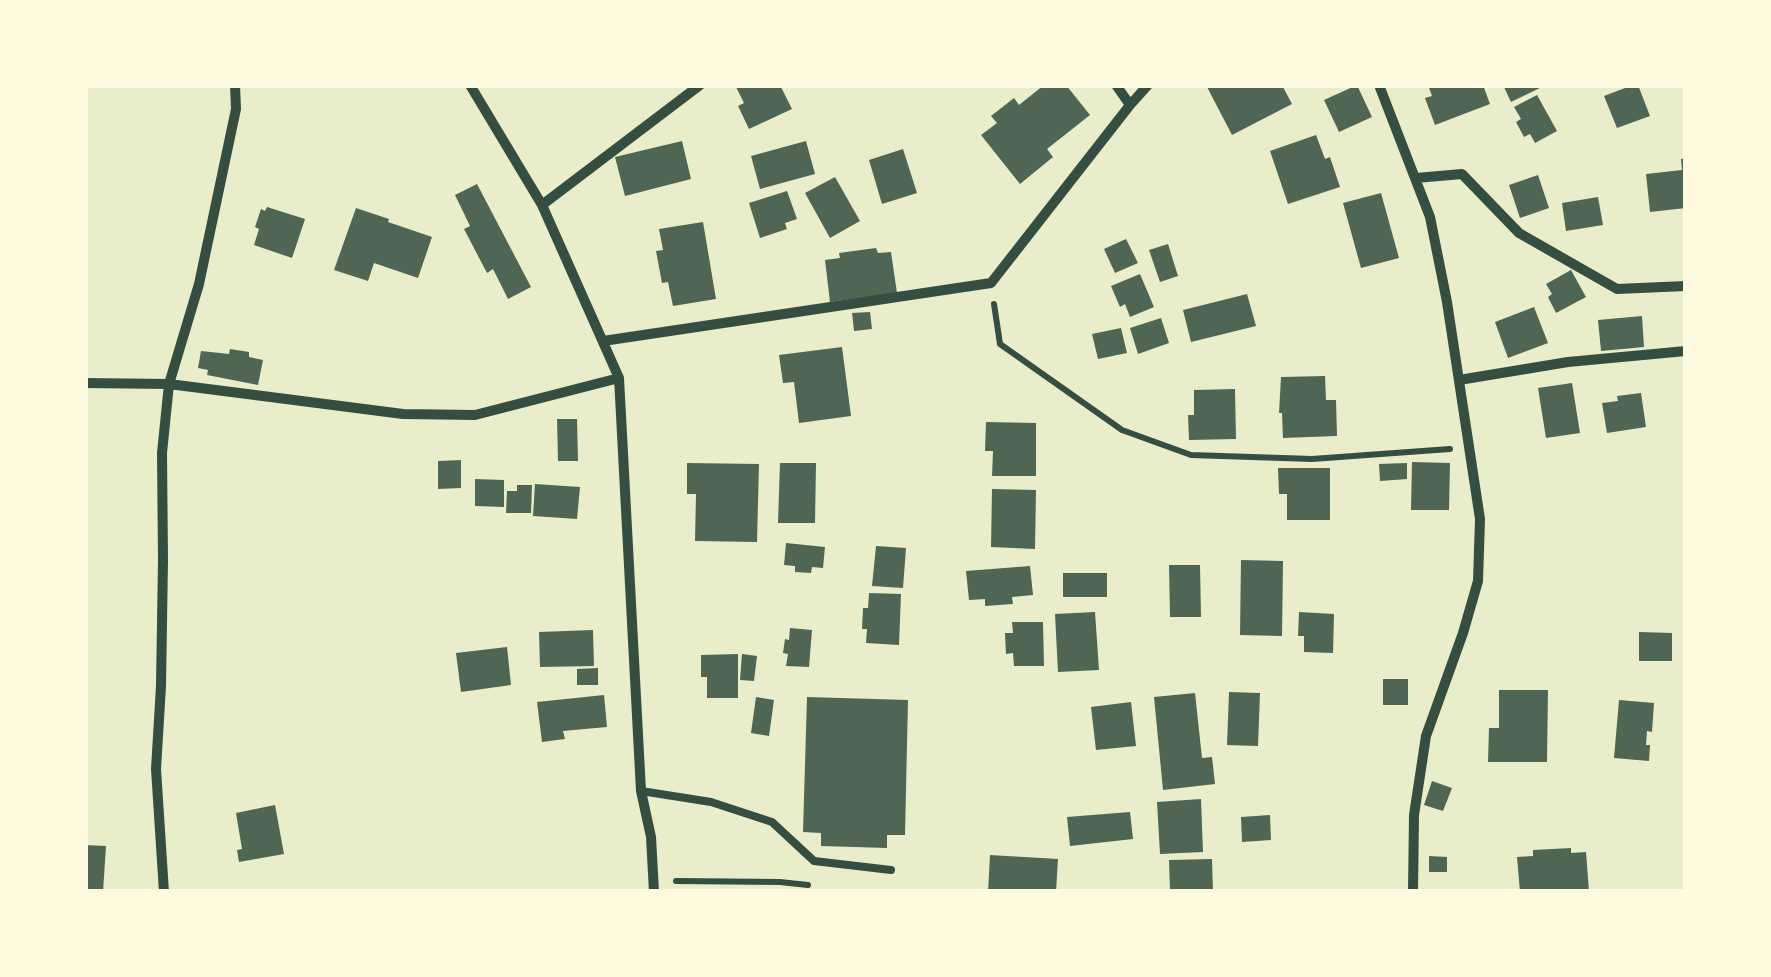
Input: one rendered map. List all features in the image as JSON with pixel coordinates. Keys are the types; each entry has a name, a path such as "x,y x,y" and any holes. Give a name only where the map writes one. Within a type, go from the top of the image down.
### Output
{"street":[{"path":"164,892 156,769 161,686 162,453 170,384 199,284 236,108 235,85"},
{"path":"470,85 542,205 619,378 641,791 651,837 654,887"},
{"path":"542,205 700,85"},
{"path":"1116,85 1130,106"},
{"path":"603,341 990,283 1148,85"},
{"path":"1379,85 1430,217 1480,519 1478,581 1426,736 1414,815 1413,892"},
{"path":"1416,178 1462,174 1519,233 1617,289 1686,286"},
{"path":"1459,380 1568,362 1686,352"},
{"path":"85,383 170,384 402,414 474,415 619,378"}],"lane":[{"path":"641,791 711,802 772,822 814,861 891,870"}],"path":[{"path":"990,283 1000,344 1122,430 1190,454 1312,460 1469,448"},
{"path":"654,887 780,882 814,886"}],"building":[{"path":"735,85 780,85 792,109 749,129 738,106 744,103"},
{"path":"1044,85 1066,85 1090,115 1047,149 1053,157 1020,184 981,135 997,123 991,116 1014,98 1019,105"},
{"path":"1206,85 1282,85 1292,104 1232,135"},
{"path":"1357,85 1372,117 1339,132 1324,100"},
{"path":"1428,85 1483,85 1490,104 1435,125 1425,98 1432,96"},
{"path":"1503,85 1546,85 1511,102"},
{"path":"1638,85 1650,116 1617,128 1604,96"},
{"path":"1537,95 1557,131 1535,143 1530,134 1524,137 1514,107"},
{"path":"1316,135 1325,159 1330,157 1340,187 1288,204 1270,151"},
{"path":"682,141 691,179 625,196 615,157"},
{"path":"806,141 815,174 760,189 751,156"},
{"path":"903,149 917,193 882,204 869,160"},
{"path":"1686,158 1686,208 1650,212 1646,174 1682,170 1681,159"},
{"path":"1538,175 1549,208 1520,218 1509,185"},
{"path":"835,177 860,221 830,238 805,193"},
{"path":"477,184 531,287 508,299 493,269 487,273 464,229 470,226 455,195"},
{"path":"787,191 797,219 785,223 787,229 760,238 749,203"},
{"path":"1381,193 1399,258 1361,268 1343,203"},
{"path":"1598,197 1603,225 1566,231 1562,203"},
{"path":"267,207 305,219 292,258 254,245 261,209 265,211"},
{"path":"356,208 432,237 418,278 374,263 368,281 334,270"},
{"path":"703,222 716,299 673,306 668,282 662,283 656,251 663,250 659,229"},
{"path":"1126,239 1138,263 1115,273 1104,249"},
{"path":"1168,244 1178,276 1160,282 1149,250"},
{"path":"876,248 878,253 891,252 897,293 830,302 825,260 840,258 839,253"},
{"path":"1571,270 1586,297 1556,313 1546,284"},
{"path":"1140,274 1154,307 1130,317 1125,304 1120,307 1111,286"},
{"path":"1247,294 1256,326 1191,342 1183,310"},
{"path":"1534,307 1548,343 1508,358 1495,322"},
{"path":"870,312 872,329 854,331 852,313"},
{"path":"1642,316 1644,347 1601,351 1598,320"},
{"path":"1161,318 1169,343 1138,354 1130,328"},
{"path":"1121,328 1127,353 1098,359 1092,334"},
{"path":"842,347 851,416 799,423 794,382 783,383 779,355"},
{"path":"230,349 249,352 249,357 263,360 258,385 207,375 208,370 198,368 201,351 229,354"},
{"path":"1325,376 1326,400 1336,400 1337,436 1283,438 1279,413 1281,377"},
{"path":"1572,383 1580,433 1546,438 1538,388"},
{"path":"1235,389 1236,439 1189,440 1188,415 1194,415 1194,390"},
{"path":"1641,393 1646,427 1607,433 1602,403 1618,401 1617,396"},
{"path":"557,419 577,419 578,461 558,461"},
{"path":"986,422 1036,423 1036,476 992,476 993,451 985,451"},
{"path":"461,460 461,488 438,489 438,461"},
{"path":"1412,462 1450,463 1449,510 1411,510"},
{"path":"687,463 759,464 757,542 695,541 696,494 687,494"},
{"path":"780,463 816,463 815,523 778,523"},
{"path":"1407,463 1407,479 1380,481 1379,464"},
{"path":"1278,468 1330,468 1330,520 1287,520 1287,494 1279,494"},
{"path":"475,479 504,480 504,507 475,506"},
{"path":"535,484 580,487 577,519 533,516"},
{"path":"517,485 532,485 531,513 506,513 507,491 517,491"},
{"path":"992,489 1036,490 1035,549 991,547"},
{"path":"786,543 825,547 823,568 812,567 811,573 795,572 795,566 784,565"},
{"path":"876,546 906,548 903,588 872,586"},
{"path":"1241,560 1283,561 1282,636 1240,635"},
{"path":"1169,565 1200,565 1201,617 1170,617"},
{"path":"1030,566 1033,595 1012,597 1013,604 985,606 985,599 969,600 966,571"},
{"path":"1063,573 1107,573 1107,597 1063,597"},
{"path":"869,593 901,594 899,645 866,643 863,608 868,608"},
{"path":"1095,612 1099,670 1058,672 1055,614"},
{"path":"1299,612 1334,614 1333,653 1304,652 1304,636 1298,636"},
{"path":"1012,622 1043,622 1044,666 1014,666 1013,653 1006,654 1005,633 1013,633"},
{"path":"790,628 812,630 809,667 786,666 788,654 783,653"},
{"path":"593,630 594,666 540,667 539,632"},
{"path":"1639,632 1672,633 1672,661 1639,661"},
{"path":"507,647 511,685 461,692 456,653"},
{"path":"738,654 738,698 707,698 707,677 701,677 701,655"},
{"path":"742,654 757,656 754,681 740,680"},
{"path":"598,668 598,685 577,685 577,669"},
{"path":"1383,679 1408,679 1408,705 1383,705"},
{"path":"1499,690 1548,690 1547,762 1488,762 1489,728 1499,728"},
{"path":"1229,692 1260,693 1258,746 1227,745"},
{"path":"1195,693 1202,758 1212,757 1215,784 1163,790 1154,697"},
{"path":"604,695 607,727 563,731 565,739 542,742 537,702"},
{"path":"756,697 774,700 769,736 751,733"},
{"path":"807,697 908,700 905,835 887,835 887,848 821,846 821,833 803,832"},
{"path":"1619,700 1654,703 1652,732 1647,731 1649,761 1614,758"},
{"path":"1131,702 1136,746 1096,750 1091,707"},
{"path":"1432,781 1452,788 1443,811 1424,805"},
{"path":"1201,799 1203,852 1160,854 1157,802"},
{"path":"275,805 284,854 239,862 237,850 242,849 236,813"},
{"path":"1130,812 1133,839 1070,846 1067,817"},
{"path":"1270,815 1271,840 1242,842 1241,817"},
{"path":"85,845 106,846 103,892 85,892"},
{"path":"1571,848 1571,853 1586,852 1589,891 1520,892 1517,857 1533,856 1533,850"},
{"path":"990,855 1058,859 1056,892 988,892"},
{"path":"1429,856 1447,857 1447,872 1429,872"},
{"path":"1212,859 1213,892 1170,892 1169,860"}]}
